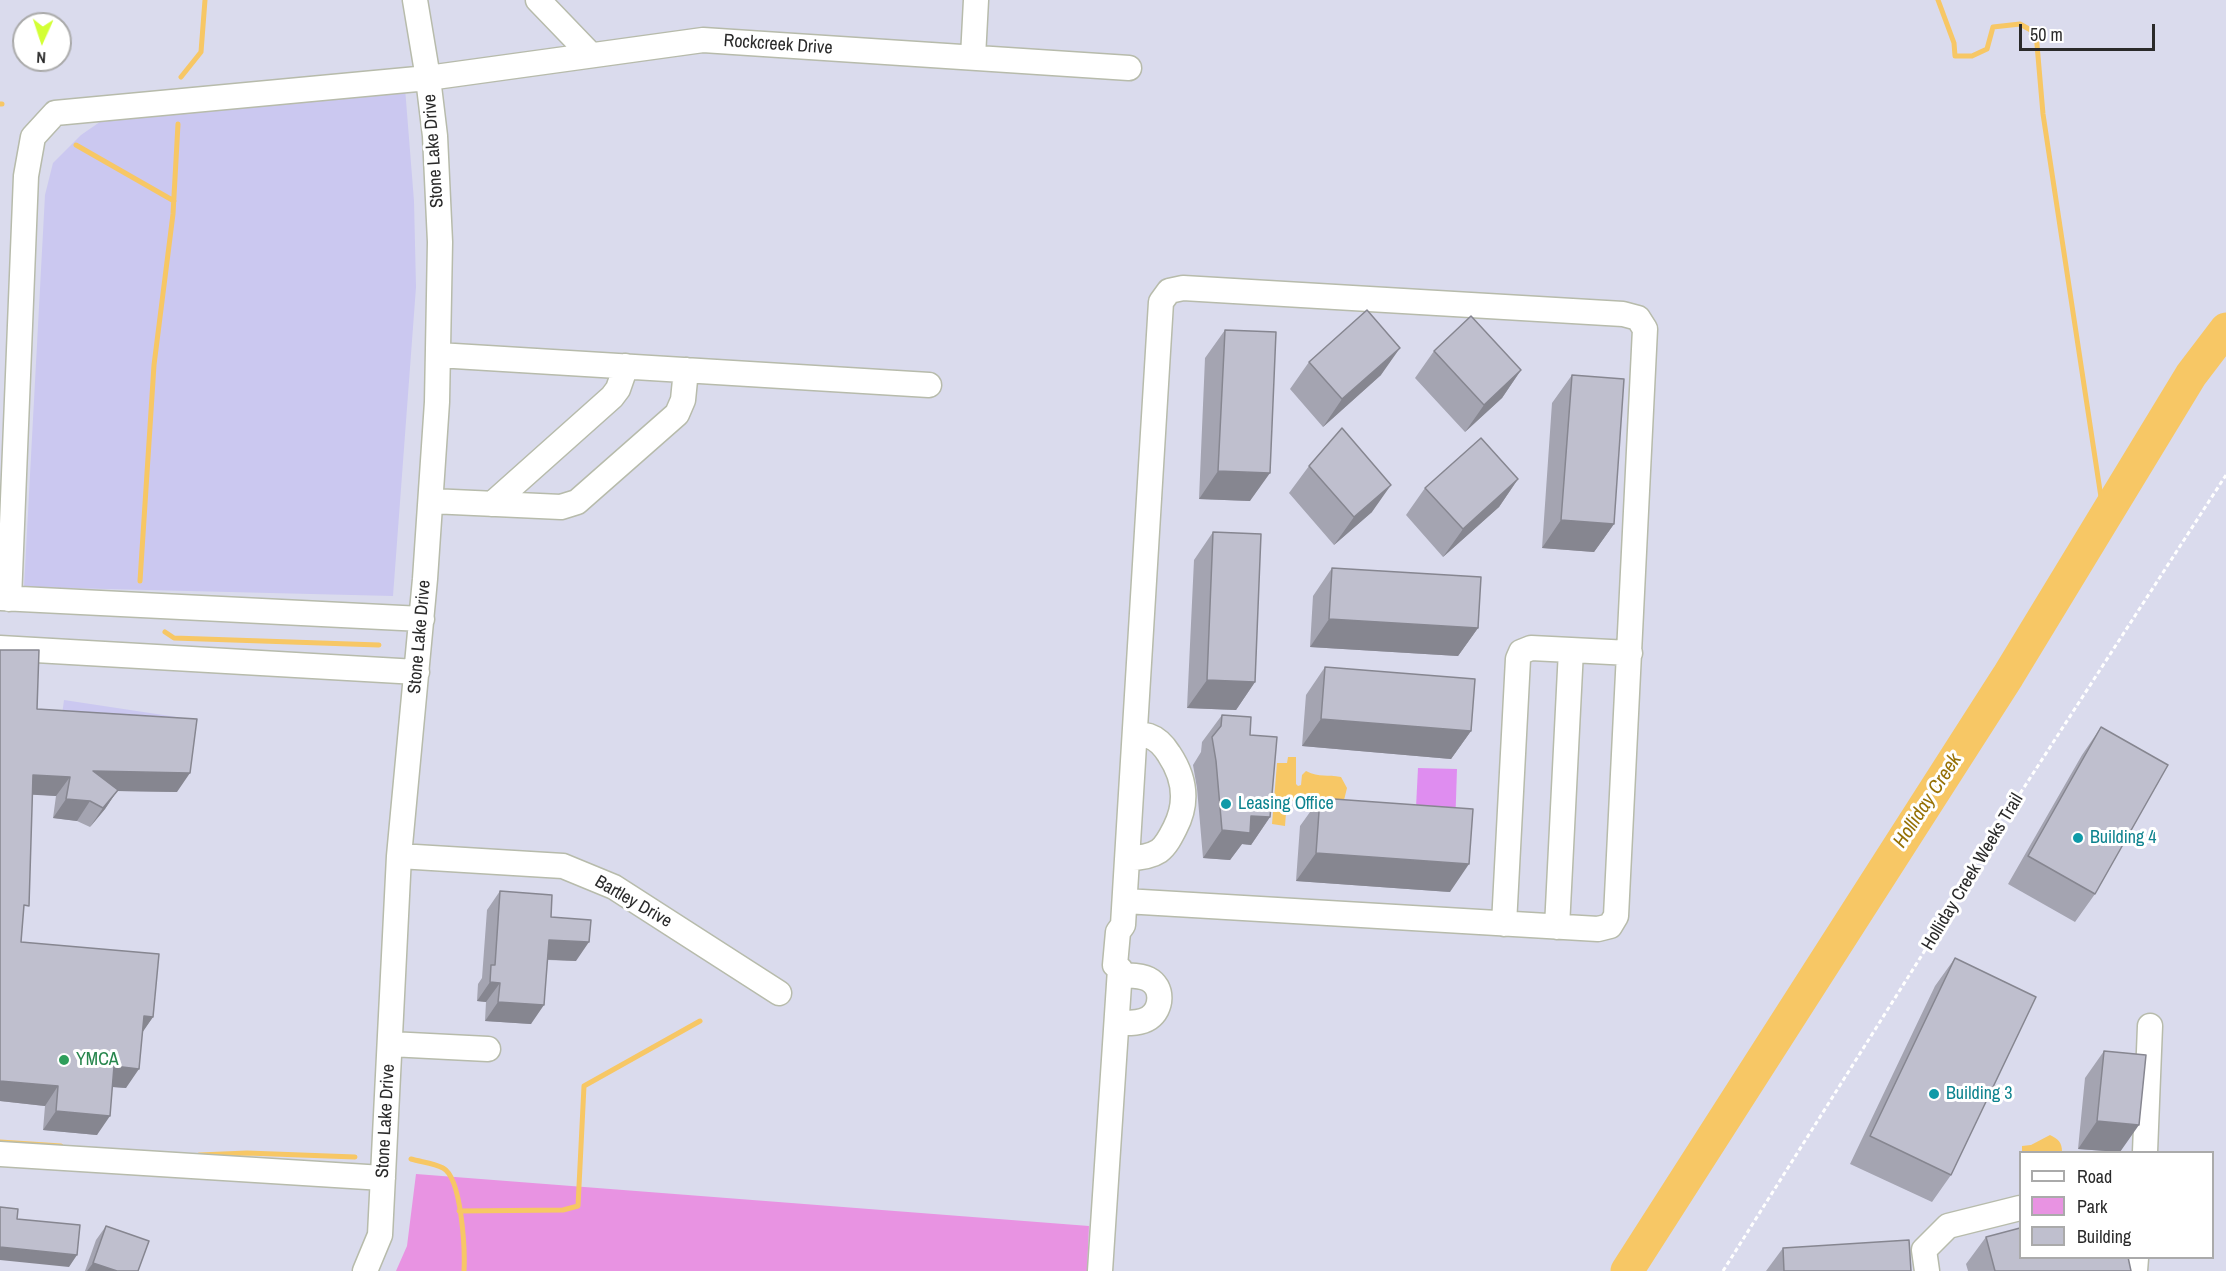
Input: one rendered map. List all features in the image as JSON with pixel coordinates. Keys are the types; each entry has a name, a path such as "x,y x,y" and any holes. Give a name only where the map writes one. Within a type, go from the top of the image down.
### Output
{"street":[{"name":"Stone Lake Drive","path":"365,1271 380,1235 399,856 422,619 437,402 440,242 435,136 429,78 415,0"},
{"path":"538,0 591,55"},
{"path":"973,57 976,0"},
{"name":"Rockcreek Drive","path":"4,598 26,176 33,137 55,112 429,78 703,40 1129,68"},
{"path":"1100,1271 1120,972 1115,965 1118,932 1123,925 1128,858 1161,302 1169,291 1184,288 1623,314 1638,318 1646,329 1616,916 1610,926 1598,929 1557,927 1125,901"},
{"path":"438,356 929,384"},
{"path":"492,504 612,397 618,389 626,366"},
{"path":"430,501 561,507 578,502 676,414 683,400 686,370"},
{"path":"4,598 422,619"},
{"path":"0,648 417,672"},
{"path":"1504,924 1518,659 1521,652 1531,648 1630,653"},
{"path":"1557,927 1571,650"},
{"path":"1128,858 1143,858 1160,851 1180,820 1184,802 1184,786 1180,771 1162,744 1149,736 1135,734"},
{"name":"Bartley Drive","path":"399,856 563,866 614,886 779,993"},
{"path":"1117,1023 1136,1023 1148,1019 1157,1010 1160,999 1158,988 1149,979 1120,972"},
{"path":"2145,1151 2150,1026"},
{"path":"390,1044 488,1049"},
{"path":"0,1154 383,1178"},
{"path":"1927,1271 1924,1250 1948,1226 2019,1208"}],"path":[{"name":"Holliday Creek Weeks Trail","path":"1723,1271 1922,955 2001,823 2226,475"}],"shaded area":[{"path":"405,88 414,201 416,287 393,596 24,587 45,195 53,163 81,135 107,117"},
{"path":"64,700 183,718 60,730"},
{"path":"1288,757 1296,757 1296,784 1298,786 1301,785 1302,775 1306,771 1341,777 1347,788 1344,800 1316,809 1308,802 1287,800 1285,826 1272,824 1277,763 1287,763"},
{"path":"1418,768 1457,769 1455,829 1415,827"},
{"path":"2050,1135 2059,1141 2062,1151 2022,1151 2022,1146 2031,1145"}],"green space":[{"path":"416,1174 1089,1226 1087,1271 396,1271 407,1246"}],"building":[{"path":"1367,310 1400,348 1342,399 1309,362"},
{"path":"1471,316 1521,370 1484,405 1434,351"},
{"path":"1225,330 1276,332 1270,473 1218,471"},
{"path":"1572,375 1624,379 1614,524 1561,520"},
{"path":"1342,428 1391,485 1354,517 1309,466"},
{"path":"1481,438 1518,479 1463,529 1425,488"},
{"path":"1213,532 1261,534 1255,682 1207,680"},
{"path":"1332,568 1481,577 1478,628 1329,619"},
{"path":"0,650 39,650 37,709 197,719 190,773 93,771 118,790 103,808 90,801 66,799 70,777 33,775 29,906 24,905 21,942 159,954 153,1017 144,1016 139,1069 114,1066 110,1116 56,1111 58,1086 0,1081"},
{"path":"1325,667 1475,679 1471,731 1321,719"},
{"path":"1222,715 1251,717 1250,735 1277,737 1270,817 1251,816 1250,833 1222,830 1212,737 1221,726"},
{"name":"Building 4","path":"2101,727 2168,765 2095,894 2028,856"},
{"path":"1320,798 1473,809 1469,864 1316,853"},
{"path":"500,891 552,895 551,917 591,920 589,942 549,940 544,1005 498,1002 500,983 490,982 491,965 495,965"},
{"name":"Building 3","path":"1955,958 2036,997 1951,1175 1870,1136"},
{"path":"2104,1051 2146,1055 2139,1125 2097,1121"},
{"path":"0,1207 18,1209 17,1219 80,1225 77,1255 0,1247"},
{"path":"106,1226 149,1241 138,1271 117,1271 93,1263"},
{"path":"2019,1228 2019,1259 2128,1259 2131,1271 1995,1271 1986,1237"},
{"path":"1909,1240 1911,1271 1784,1271 1783,1248"}],"waterway":[{"path":"181,77 201,52 205,0"},
{"path":"1938,0 1954,43 1955,56 1972,56 1987,49 1993,27 2020,24 2036,33 2043,114 2104,517"},
{"path":"140,581 154,365 173,214 178,124"},
{"path":"76,145 174,201"},
{"name":"Holliday Creek","path":"1627,1271 2008,676 2191,375 2226,329"},
{"path":"165,632 174,638 379,645"},
{"path":"459,1211 563,1210 578,1206 584,1086 700,1021"},
{"path":"0,1142 61,1146"},
{"path":"199,1155 247,1153 355,1157"},
{"path":"411,1159 439,1166 449,1174 461,1216 464,1271"}],"place":[{"name":"Leasing Office","path":"1226,804"},
{"name":"Building 4","path":"2078,838"},
{"name":"YMCA","path":"64,1060"},
{"name":"Building 3","path":"1934,1094"}]}
